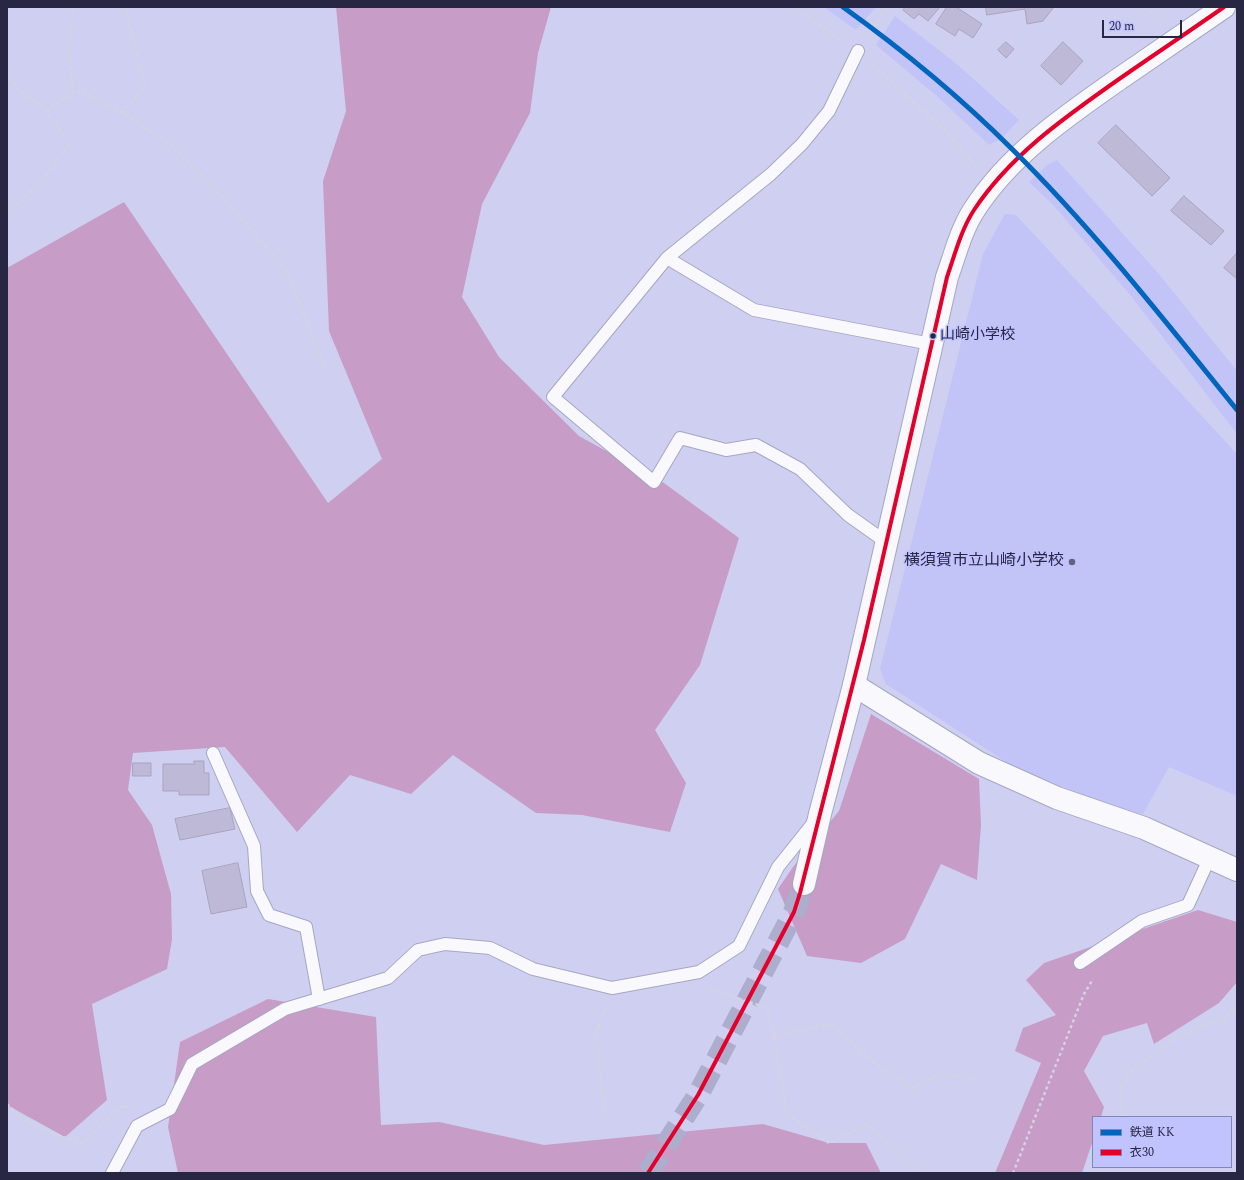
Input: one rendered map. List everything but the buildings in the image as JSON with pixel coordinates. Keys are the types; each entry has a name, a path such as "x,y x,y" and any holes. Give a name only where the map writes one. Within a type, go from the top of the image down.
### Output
{"street":[{"path":"804,884 820,814 854,685 931,344 947,278 958,243 973,212 992,185 1047,132 1097,95 1224,7"},
{"path":"854,685 979,763 1057,798 1144,828 1237,870"}],"lane":[{"path":"858,51 829,111 802,144 771,174 667,258 554,397 654,482 680,438 726,450 756,445 800,469 848,515 886,542"},
{"path":"667,258 754,310 931,344"},
{"path":"213,753 254,846 257,891 269,914 306,927 319,998"},
{"path":"112,1173 138,1126 170,1109 192,1064 285,1009 388,978 418,950 445,944 490,948 533,969 612,988 699,972 739,946 778,867 820,814"},
{"path":"1080,963 1142,921 1188,905 1210,857"}],"path":[{"path":"73,7 69,49 73,93"},
{"path":"122,113 146,85 125,7"},
{"path":"794,7 858,51 947,133 992,185"},
{"path":"858,51 888,7"},
{"path":"7,73 10,80 30,99 48,110 50,116 69,144 41,182 7,212"},
{"path":"48,110 73,93 85,94 122,113 170,143 237,214 287,272 324,365"},
{"path":"1013,1173 1084,994 1096,973 1080,963"},
{"path":"675,977 767,1008 774,1036 787,1114 829,1143 867,1124 915,1169 913,1173"},
{"path":"605,1114 596,1032 612,988"},
{"path":"1122,1116 1121,1087 1128,1074 1171,1041 1204,1025 1224,1020 1237,1003"},
{"path":"774,1036 831,1024 882,1069 913,1088 942,1074 982,1078"},
{"path":"7,1104 23,1119 56,1135 83,1143 123,1105 133,1114 138,1126"}],"shaded area":[{"path":"336,7 551,7 538,53 530,113 482,204 462,297 499,357 579,436 664,483 739,538 700,665 655,730 686,783 670,832 582,815 536,813 453,755 411,794 350,775 297,832 225,747 133,753 128,790 152,825 171,894 172,939 167,969 92,1004 107,1100 65,1137 7,1105 7,268 124,202 328,503 382,459 329,331 323,181 346,111"},
{"path":"824,7 876,7 856,30"},
{"path":"895,16 958,65 1019,120 1001,139 989,145 938,97 876,45"},
{"path":"1057,160 1158,273 1237,371 1237,434 1131,296 1054,206 1029,182 1047,165"},
{"name":"横須賀市立山崎小学校","path":"1005,214 1016,215 1237,454 1237,796 1169,767 1143,814 1120,810 1014,767 886,684 880,669 983,254"},
{"path":"871,714 979,779 981,825 977,880 941,864 905,939 861,963 807,956 778,889 793,867 839,811"},
{"path":"1198,910 1237,922 1237,982 1219,1003 1154,1044 1147,1023 1103,1036 1084,1071 1104,1107 1101,1116 1092,1116 1092,1143 1082,1173 995,1173 1041,1063 1015,1051 1023,1028 1056,1015 1026,980 1044,963"},
{"path":"268,999 376,1017 381,1125 439,1122 544,1145 763,1124 829,1143 866,1143 881,1173 178,1173 168,1127 180,1042"}],"tunnel":[{"path":"648,1173 698,1095 794,912 804,884"}],"rail line":[{"name":"KK","path":"843,7 909,57 972,111 1012,149 1072,211 1128,276 1237,410"}],"transit line":[{"name":"衣30","path":"648,1173 698,1095 794,912 864,640 947,277 965,226 974,210 1003,173 1037,141 1126,74 1224,7"}],"place":[{"name":"山崎小学校","path":"933,336"},
{"name":"横須賀市立山崎小学校","path":"1072,562"}]}
